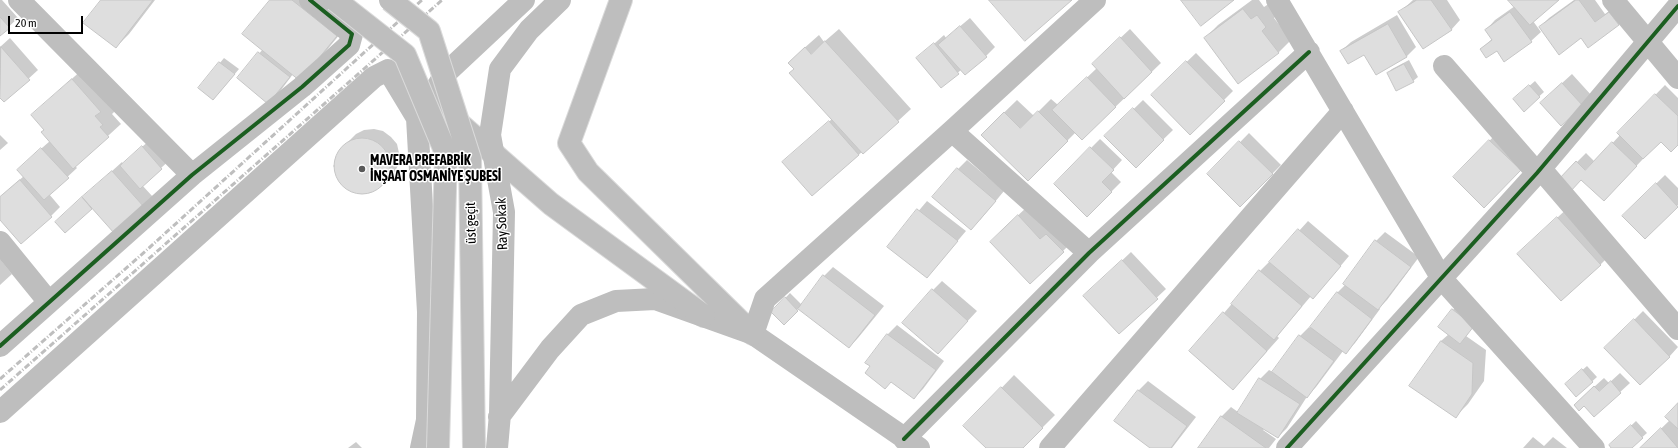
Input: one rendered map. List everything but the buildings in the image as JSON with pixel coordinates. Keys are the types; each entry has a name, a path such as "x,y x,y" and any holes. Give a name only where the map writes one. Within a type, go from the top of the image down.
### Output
{"main road":[{"path":"19,0 192,175"},
{"path":"0,346 192,175 302,87 349,45 352,34 310,0"},
{"path":"335,0 405,55 446,153 438,448"},
{"name":"üst geçit","path":"390,0 429,31 470,160 474,448"},
{"path":"417,118 446,73 524,0"},
{"name":"Ray Sokak","path":"497,448 504,212 490,135 500,69 529,30 560,0"},
{"path":"620,0 569,143 588,172 753,334 911,443 1089,253 1309,52"},
{"path":"753,334 765,299 1096,0"},
{"path":"1277,0 1442,279 1594,448"},
{"path":"1613,0 1678,78"},
{"path":"1287,448 1442,279 1539,170 1678,6"},
{"path":"1444,66 1539,170 1678,329"},
{"path":"0,412 374,78 388,70 417,118 428,312 427,420 421,448"},
{"path":"430,98 551,204 704,316"},
{"path":"1050,448 1343,111"},
{"path":"952,131 1089,253"},
{"path":"0,242 48,302"},
{"path":"499,417 550,349 582,315 616,301 655,299 753,334"}],"railway":[{"path":"0,379 149,248 422,0"},
{"path":"0,390 442,0"}],"cycle path":[{"path":"0,346 192,175 302,87 349,45 352,34 310,0"},
{"path":"1287,448 1537,173 1678,6"},
{"path":"904,439 1089,253 1309,52"}],"place":[{"name":"MAVERA PREFABRİK İNŞAAT OSMANİYE ŞUBESİ","path":"362,169"}]}
